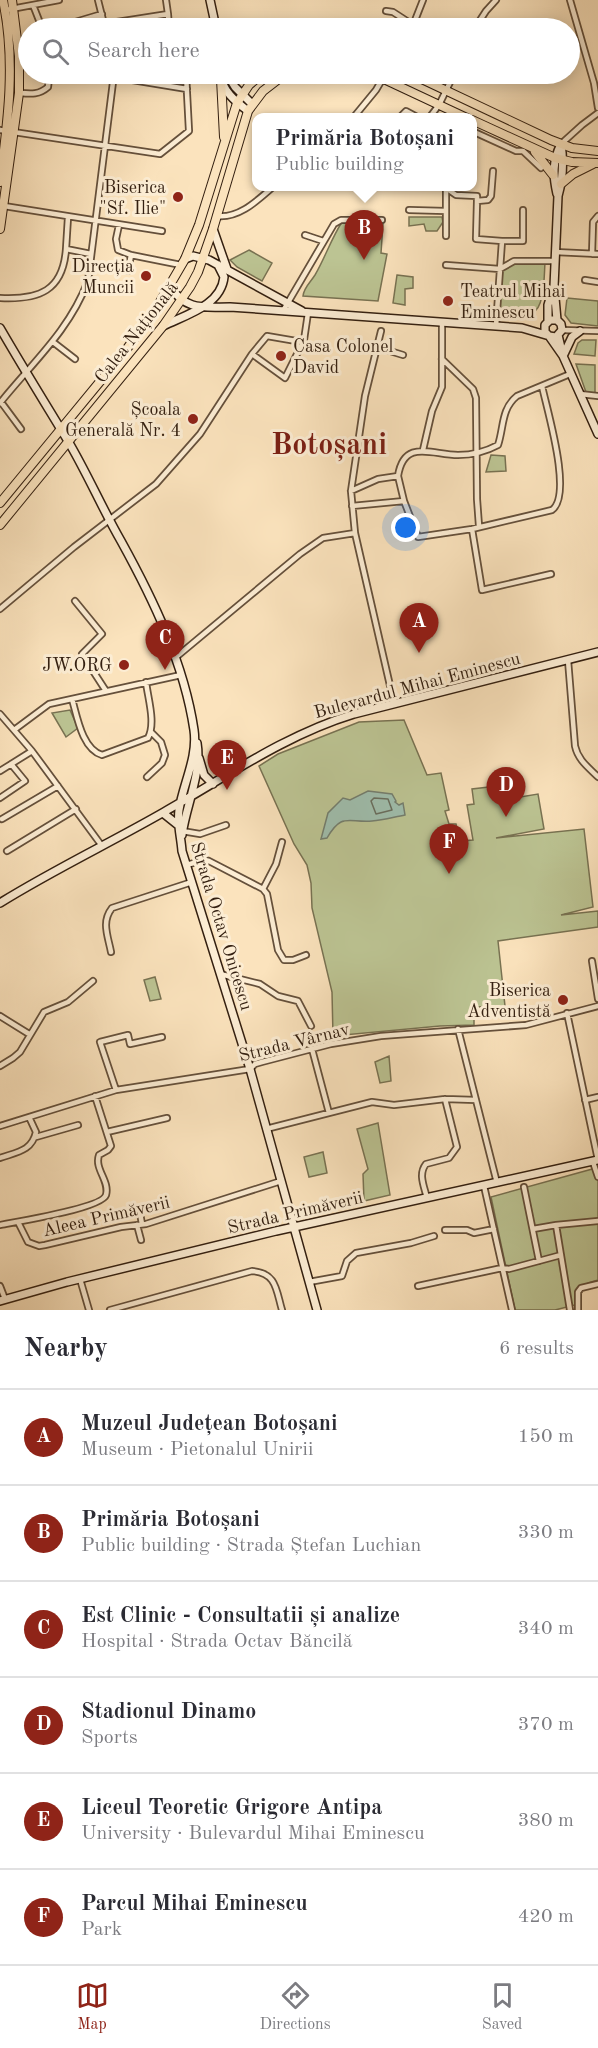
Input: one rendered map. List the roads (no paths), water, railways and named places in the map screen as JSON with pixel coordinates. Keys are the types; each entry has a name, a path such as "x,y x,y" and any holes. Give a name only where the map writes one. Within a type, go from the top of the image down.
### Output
{"main road":[{"path":"3,0 10,6 18,56"},
{"path":"210,0 214,18"},
{"path":"0,182 11,92 4,39 10,6"},
{"path":"0,229 4,206 7,131 19,93 19,84"},
{"path":"223,84 224,143"},
{"path":"225,84 226,91 237,103 250,107"},
{"path":"232,84 250,107"},
{"name":"Calea Națională","path":"0,503 137,336 169,286 183,262 208,200 237,103 252,84"},
{"name":"Calea Națională","path":"0,525 163,326 194,280 213,229 250,107 270,84"},
{"path":"395,84 458,113"},
{"path":"434,84 561,144 572,148 598,151"},
{"path":"477,122 560,159 596,163"},
{"path":"561,144 561,184 558,196 554,261 557,320 561,324 563,356 598,434"},
{"path":"529,147 541,158 553,175 558,196"},
{"path":"553,175 560,159"},
{"path":"561,184 582,169 596,163"},
{"path":"213,229 227,269"},
{"path":"183,262 194,256 203,258 306,313 522,328 554,337 560,333"},
{"path":"163,326 213,300 222,289 223,274 216,264"},
{"path":"169,286 181,300 199,308 230,307 283,311 291,307"},
{"path":"554,287 544,330 563,356"},
{"path":"522,328 557,320"},
{"name":"Strada Octav Onicescu","path":"0,328 68,441 110,519 153,604 181,675 195,733 191,763 181,801 181,841 186,865 250,1069 317,1310"},
{"path":"563,356 572,337 580,331"},
{"name":"Bulevardul Mihai Eminescu","path":"0,903 163,813 262,753 317,726 598,652"},
{"path":"195,733 204,775 213,784"},
{"path":"163,813 180,828 192,795 198,752"},
{"name":"Strada Primăverii","path":"2,1300 294,1227 596,1161"}],"street":[{"path":"10,6 33,5 59,0"},
{"path":"99,0 103,18"},
{"path":"166,0 168,18"},
{"path":"416,18 423,0"},
{"path":"481,18 496,0"},
{"path":"570,0 576,18"},
{"path":"33,5 38,18"},
{"path":"386,11 393,12 401,18"},
{"path":"89,18 102,14"},
{"path":"147,18 168,14"},
{"path":"580,32 596,82 598,108"},
{"path":"19,93 37,94 43,92 48,84"},
{"path":"2,401 53,342 84,292 88,281 113,84"},
{"path":"161,84 187,89"},
{"path":"7,131 160,154 189,131 187,84"},
{"path":"356,113 380,84"},
{"path":"432,113 450,84"},
{"path":"561,144 582,124 598,113"},
{"path":"477,135 516,151 523,151 541,168"},
{"path":"477,201 488,200 491,196 493,171"},
{"path":"216,216 224,217 248,207 268,191"},
{"path":"446,191 446,236"},
{"path":"451,191 456,195 477,196 476,239 522,241 523,210"},
{"path":"4,206 162,231"},
{"path":"409,210 446,211"},
{"path":"555,252 595,254 593,222 598,216"},
{"path":"0,298 30,298 39,294 59,278 65,263 68,217"},
{"path":"291,307 292,296 331,226 337,221 382,220"},
{"path":"119,225 116,239 118,250 131,255 183,262"},
{"path":"305,235 323,241"},
{"path":"496,326 502,241"},
{"path":"66,249 91,254"},
{"path":"128,271 131,255"},
{"path":"446,265 500,269 513,261 554,261"},
{"path":"585,280 598,282"},
{"path":"252,354 285,378 302,342 306,313"},
{"path":"423,450 432,411 442,387 442,322"},
{"path":"381,331 365,396 351,490 355,533 394,704"},
{"path":"560,333 598,331"},
{"path":"0,609 74,547 156,484 200,434 252,354 269,335 302,342"},
{"path":"53,342 75,359"},
{"path":"377,348 403,355"},
{"path":"442,359 475,393 479,526"},
{"path":"542,386 562,482 557,507 544,514 472,529 418,537 404,501 398,476 400,465 405,458 413,452 423,450 457,455 477,454 498,445 505,410 510,402 517,396 570,374"},
{"path":"0,393 2,401 21,429"},
{"path":"580,394 598,396"},
{"path":"351,490 378,479 398,476"},
{"path":"352,506 404,501"},
{"path":"472,529 482,590 551,574"},
{"path":"175,658 322,538 355,533"},
{"path":"75,601 102,634 82,654 106,691"},
{"path":"568,660 577,754 598,777"},
{"path":"14,730 50,704 181,675"},
{"path":"72,699 81,729 91,747 96,753 102,755 148,738 151,732 146,682"},
{"path":"0,714 32,751 102,846"},
{"path":"147,777 162,763 165,755 161,742 151,732"},
{"path":"0,771 32,751"},
{"path":"0,798 25,781 11,764"},
{"path":"2,819 58,786"},
{"path":"7,851 76,809"},
{"path":"180,828 200,834 226,825"},
{"path":"263,889 276,864 282,842"},
{"path":"186,865 209,861 263,889 267,894 278,950 284,960 293,960 306,955"},
{"path":"111,952 105,924 112,908 192,882"},
{"path":"592,961 598,999"},
{"path":"220,974 260,984 278,996 298,1001 311,1026"},
{"path":"0,1065 20,1052 44,1012 68,1002 93,981"},
{"name":"Strada Vârnav","path":"0,1126 116,1090 250,1069 255,1064 312,1049 381,1036 526,1025 567,1012 598,1006"},
{"path":"567,1012 598,1177"},
{"path":"0,1016 29,1034"},
{"path":"458,1029 497,1183"},
{"path":"116,1090 100,1042 128,1035 130,1044 162,1037"},
{"path":"312,1049 329,1113"},
{"path":"0,1226 95,1204 104,1199 105,1185 97,1162 99,1155 111,1148 95,1096"},
{"path":"585,1100 598,1096"},
{"path":"266,1129 372,1101 394,1105 445,1099 476,1100"},
{"path":"427,1198 421,1176 423,1166 448,1158 457,1147 445,1099"},
{"path":"0,1158 29,1148 36,1137 35,1128 29,1117"},
{"path":"107,1132 167,1118"},
{"path":"36,1137 78,1125"},
{"name":"Aleea Primăverii","path":"18,1222 28,1242 39,1246 139,1225 281,1181"},
{"path":"484,1186 512,1310"},
{"path":"524,1187 539,1261"},
{"path":"140,1208 141,1240"},
{"path":"533,1229 598,1221"},
{"path":"556,1225 570,1310"},
{"path":"445,1230 467,1230 474,1233 494,1229"},
{"path":"309,1282 342,1276 347,1261 356,1253 411,1243 434,1236"},
{"path":"418,1286 502,1268 509,1269 561,1256"},
{"path":"110,1310 252,1271 262,1272 273,1280 282,1310"},
{"path":"80,1279 89,1310"},
{"path":"578,1310 578,1292 585,1287 598,1284"},
{"path":"0,1286 2,1300"}],"water":[{"path":"368,791 392,794 395,802 399,805 403,803 405,815 372,821 346,820 337,825 327,838 321,839 328,813 343,798 350,800"}],"place":[{"name":"Biserica \"Sf. Ilie\"","path":"178,197"},
{"name":"Primăria Botoșani","path":"364,260"},
{"name":"Direcția Muncii","path":"146,276"},
{"name":"Teatrul Mihai Eminescu","path":"448,301"},
{"name":"Casa Colonel David","path":"281,356"},
{"name":"Școala Generală Nr. 4","path":"193,419"},
{"name":"Muzeul Județean Botoșani","path":"419,653"},
{"name":"JW.ORG","path":"124,665"},
{"name":"Est Clinic - Consultatii și analize","path":"165,670"},
{"name":"Liceul Teoretic Grigore Antipa","path":"227,790"},
{"name":"Stadionul Dinamo","path":"506,817"},
{"name":"Parcul Mihai Eminescu","path":"449,874"},
{"name":"Biserica Adventistă","path":"563,1000"}],"district":[{"name":"Botoșani","path":"329,444"}]}
